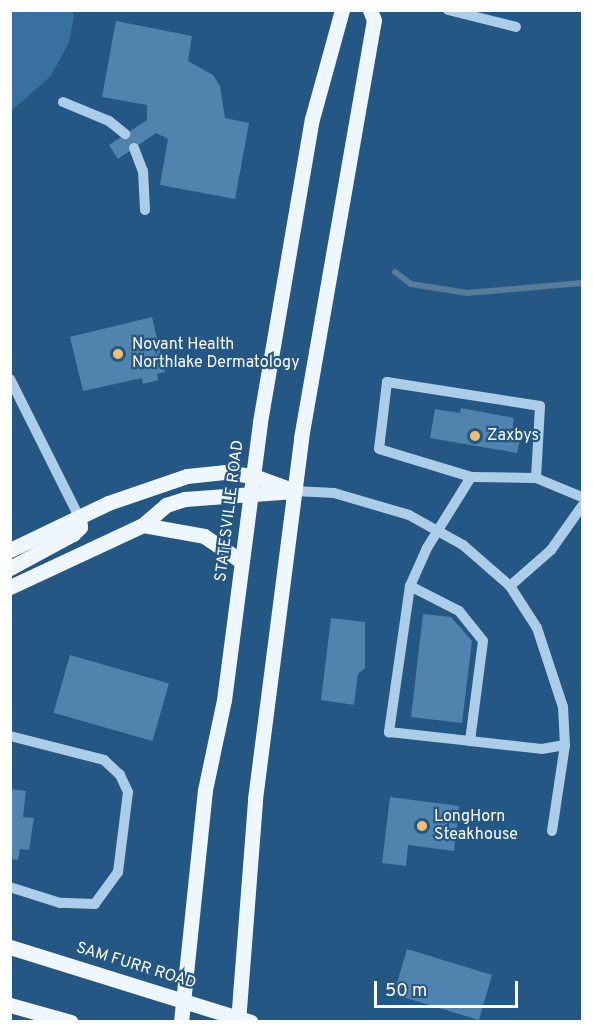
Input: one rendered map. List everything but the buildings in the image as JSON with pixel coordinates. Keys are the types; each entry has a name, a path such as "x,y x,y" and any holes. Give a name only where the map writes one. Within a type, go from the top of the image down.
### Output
{"main road":[{"name":"STATESVILLE ROAD","path":"182,1022 205,790 224,700 254,476 312,119 342,10"},
{"path":"242,1020 255,800 295,491 336,220 374,20 370,10"},
{"path":"10,550 79,517 187,476 224,471 254,476 295,491"},
{"path":"10,587 143,525 166,505 185,499 251,498 295,491"},
{"path":"10,568 73,534 80,527 79,517"},
{"path":"143,525 204,536 241,561"},
{"name":"SAM FURR ROAD","path":"10,947 183,999 242,1020"},
{"path":"10,1005 71,1022"}],"street":[{"path":"448,10 516,27"},
{"path":"63,102 109,121 125,134"},
{"path":"134,148 143,171 145,210"},
{"path":"10,379 79,517"},
{"path":"536,478 540,406 387,382 379,448 471,477 536,478 582,497"},
{"path":"471,477 438,530 410,586 389,732 542,749 565,745"},
{"path":"295,491 334,493 409,515 438,530 510,586 537,628 554,671 563,707 565,745 552,831"},
{"path":"510,586 551,550 582,506"},
{"path":"410,586 459,611 483,641 470,741"},
{"path":"10,736 105,759 120,775 128,792 118,872 95,904 60,903 10,887"}],"shaded area":[{"path":"11,10 72,11 74,16 69,42 51,76 11,111"}],"waterway":[{"path":"395,272 411,284 467,293 582,283"}],"place":[{"name":"Novant Health Northlake Dermatology","path":"118,354"},
{"name":"Zaxbys","path":"475,436"},
{"name":"LongHorn Steakhouse","path":"422,826"}]}
